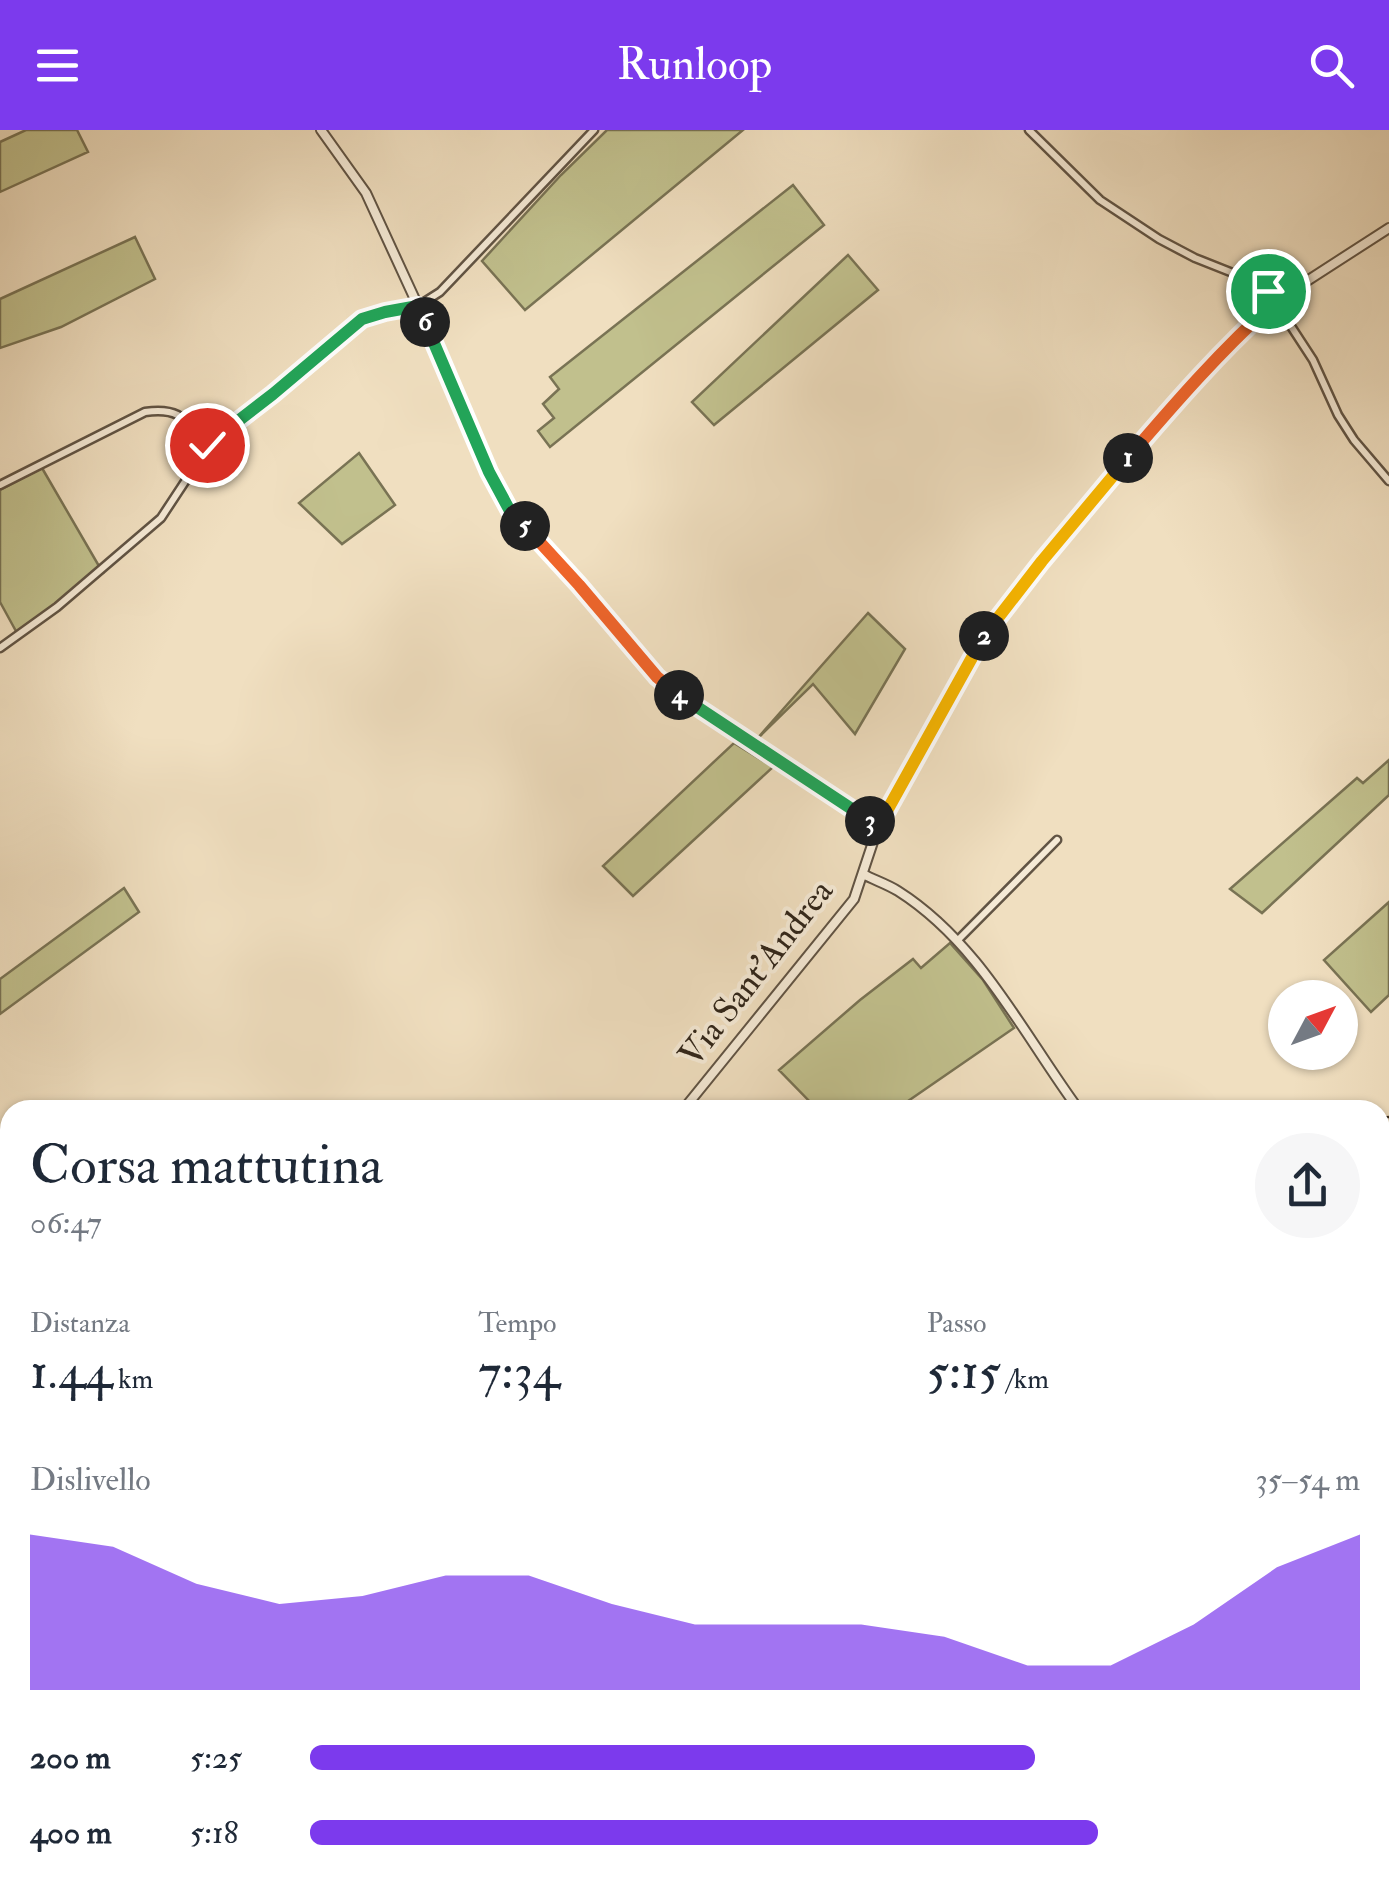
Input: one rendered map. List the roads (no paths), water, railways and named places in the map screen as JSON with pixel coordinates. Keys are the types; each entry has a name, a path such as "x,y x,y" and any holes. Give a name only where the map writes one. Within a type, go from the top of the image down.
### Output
{"street":[{"path":"321,130 366,193 489,472 510,511 675,693 878,827"},
{"path":"0,648 161,518 207,445 362,319 418,306 440,292 594,130"},
{"path":"1029,130 1100,200 1194,258 1253,281 1268,291 1313,360 1338,415 1389,482"},
{"name":"Via Sant'Andrea","path":"691,1100 854,898 878,827 990,626 1174,404 1242,331 1276,301 1389,228"},
{"path":"0,485 145,412 167,409 183,418 207,445"},
{"path":"957,941 1057,840"},
{"path":"863,874 898,891 957,941 982,968 1071,1100"}]}
